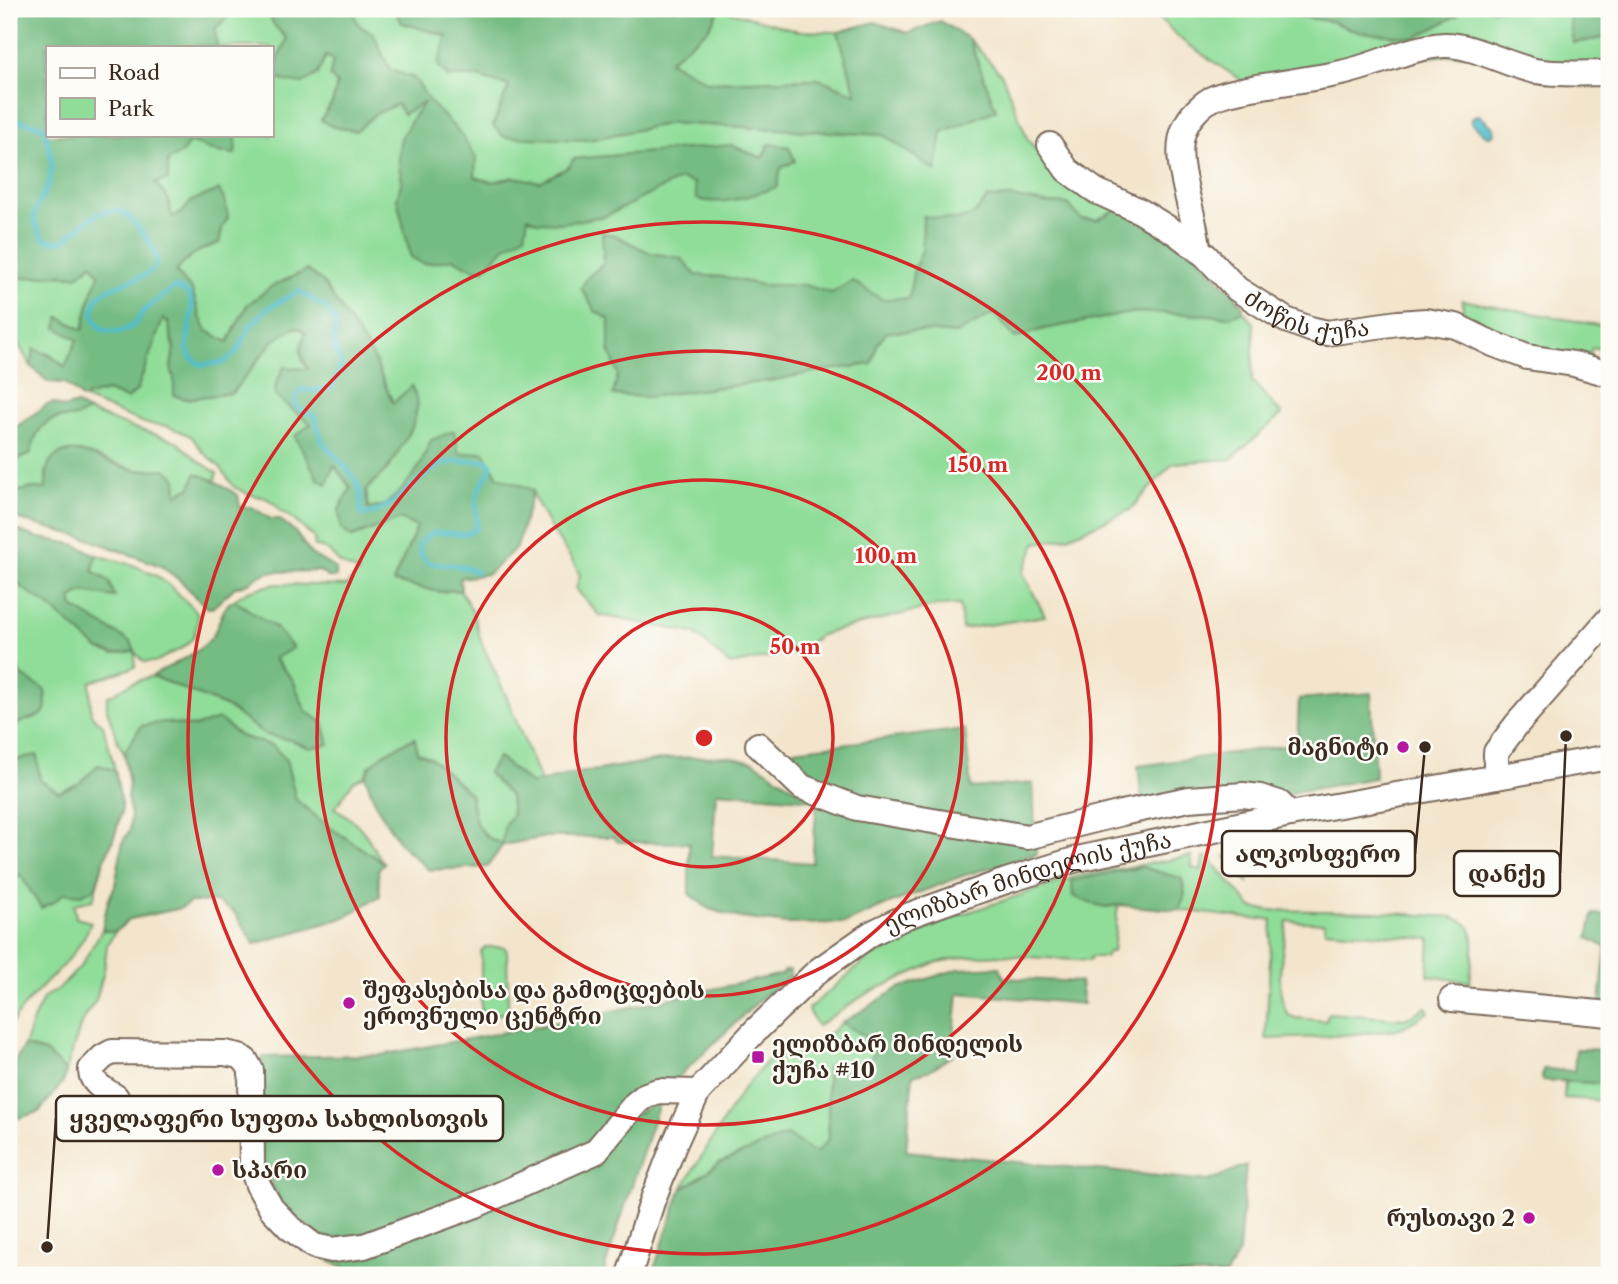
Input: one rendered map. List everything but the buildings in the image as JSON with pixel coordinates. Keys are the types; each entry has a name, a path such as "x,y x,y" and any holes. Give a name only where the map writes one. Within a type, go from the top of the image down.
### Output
{"street":[{"path":"1198,249 1179,149 1184,128 1202,105 1216,97 1241,90 1344,73 1417,50 1445,45 1462,47 1534,70 1557,74 1609,73"},
{"name":"ძოწის ქუჩა","path":"1050,145 1067,170 1096,191 1140,211 1175,233 1205,255 1237,289 1286,320 1327,333 1398,323 1426,321 1446,324 1527,357 1574,364 1609,373"},
{"path":"1496,777 1496,752 1517,724 1609,619"},
{"path":"758,745 803,787 857,808 1027,837 1189,799 1243,795 1260,797 1279,803 1290,814"},
{"name":"ელიზბარ მინდელის ქუჩა","path":"629,1275 652,1202 698,1092 756,1030 819,970 872,933 906,916 1077,859 1290,814 1609,757"},
{"path":"1452,999 1609,1014"},
{"path":"116,1097 90,1075 97,1062 112,1052 194,1052 239,1056 251,1070 252,1168 258,1185 271,1208 289,1227 314,1246 332,1250 364,1246 476,1205 596,1152 636,1103 646,1095 658,1091 698,1092"}],"green space":[{"path":"16,9 232,9 215,29 217,46 46,46 46,136 236,136 235,154 218,152 189,142 183,152 168,161 168,180 155,183 168,198 172,217 183,212 191,201 219,190 224,199 228,217 219,243 195,253 176,272 192,290 207,331 228,342 247,305 272,286 307,270 322,281 372,355 393,403 412,386 418,404 412,428 390,466 366,490 368,509 385,505 401,491 420,466 431,440 454,431 459,454 484,452 498,477 533,490 517,547 488,574 460,578 461,591 441,592 393,582 417,527 400,519 352,537 341,529 339,509 351,488 334,465 327,484 318,479 295,436 311,424 275,396 276,384 284,367 308,369 301,351 306,332 296,327 274,340 232,393 184,399 174,395 171,368 174,347 168,322 163,319 137,390 127,399 107,391 82,398 65,383 48,382 31,366 34,349 50,355 65,367 77,340 57,328 59,317 83,330 99,274 92,264 77,276 19,278 9,274 9,14"},
{"path":"232,9 267,9 274,25 287,39 273,74 273,46 217,46 215,29"},
{"path":"267,9 354,9 359,24 373,33 390,70 414,78 428,100 460,133 476,157 475,177 492,182 514,177 540,182 569,167 573,159 731,145 762,158 769,144 789,147 795,161 781,168 777,187 748,196 717,202 697,199 694,183 680,179 606,216 562,223 538,222 528,217 525,235 505,247 484,269 475,270 454,259 424,264 411,258 397,199 402,180 399,167 401,138 425,102 403,114 397,104 375,114 356,131 331,126 321,120 333,101 337,84 330,76 333,60 326,56 318,74 301,84 273,78 275,65 287,39 274,25"},
{"path":"354,9 394,9 403,23 447,36 438,65 448,77 478,77 509,86 493,125 588,140 671,123 883,135 936,171 941,132 996,110 969,39 1002,75 1028,140 1057,176 1121,207 1097,220 1080,219 1068,204 1046,203 1108,316 1137,312 1229,317 1243,311 1254,323 1252,381 1282,414 1231,459 1173,463 1130,510 1068,537 1036,543 1023,573 1045,616 962,629 960,605 935,606 829,632 799,651 730,665 694,633 599,615 576,589 580,575 551,529 534,498 533,490 498,477 484,452 459,454 431,440 420,466 401,491 385,505 368,509 366,490 390,466 412,387 393,403 372,355 353,327 247,305 228,343 207,331 192,290 176,272 195,253 219,243 228,217 191,201 183,212 172,218 154,183 168,180 168,161 183,152 189,141 218,152 235,154 236,136 273,136 273,78 326,55 333,59 330,75 337,84 333,101 322,120 331,126 356,131 375,114 398,104 404,114 414,78 390,70 355,20"},
{"path":"394,9 720,9 708,29 669,61 708,82 819,79 856,94 838,32 875,22 908,33 940,21 969,39 996,110 942,132 936,171 883,135 671,123 588,140 504,137 493,126 509,86 478,77 448,77 438,65 447,36 402,23"},
{"path":"720,9 799,31 838,32 857,94 819,79 708,82 669,61 708,29"},
{"path":"1058,9 1249,9 1330,21 1359,32 1458,15 1456,9 1568,9 1574,43 1609,37 1609,66 1557,65 1509,51 1344,63 1242,81 1183,41 1157,16 1077,15"},
{"path":"1249,9 1456,9 1458,15 1415,38 1359,32 1330,21"},
{"path":"1568,9 1609,9 1609,37 1573,43"},
{"path":"1010,197 1068,204 1081,219 1097,220 1121,207 1199,257 1242,304 1243,311 1229,317 1137,312 1044,329 1015,338 994,313 956,334 887,332 877,345 872,364 647,397 613,395 618,374 609,349 609,319 596,312 581,288 588,277 604,263 602,233 615,235 650,253 681,258 696,275 724,277 762,285 804,285 832,293 852,281 882,299 909,298 913,273 922,250 923,216 957,220 973,215 988,198"},
{"path":"92,264 100,274 90,299 83,330 59,317 77,340 65,367 50,355 35,349 31,366 9,328 9,274 19,278 77,276"},
{"path":"1462,300 1609,327 1609,347 1592,348 1588,360 1529,350 1467,321"},
{"path":"162,319 168,322 174,347 171,368 174,395 184,399 232,393 274,340 296,327 306,332 302,359 309,370 311,425 351,489 339,509 352,537 400,519 417,527 393,582 441,592 461,591 472,611 482,644 540,781 531,784 498,757 488,773 510,796 512,815 505,824 503,845 487,837 476,824 470,794 431,758 417,752 369,766 365,776 354,781 335,808 359,827 384,863 329,827 296,800 286,760 273,746 240,736 219,719 194,727 164,722 234,912 216,902 190,902 181,908 130,919 115,932 107,945 104,971 96,1000 82,1021 66,1071 45,1052 24,1046 44,997 60,988 81,966 102,930 108,901 115,886 123,841 130,830 131,814 127,797 129,784 124,753 107,709 107,697 132,683 152,676 227,707 266,735 310,748 323,723 305,710 293,680 274,658 292,648 260,618 234,600 248,591 275,584 346,586 359,572 343,565 329,551 315,547 314,537 266,498 234,487 220,467 202,451 191,436 167,426 147,424 82,398 107,391 127,399 137,390"},
{"path":"53,403 63,408 77,404 87,411 77,417 53,419 48,422 36,435 30,454 9,464 9,432"},
{"path":"87,411 176,441 217,473 215,481 249,583 235,587 212,608 206,607 182,582 161,566 89,539 24,521 41,509 166,469 137,470 80,452 46,471 46,489 34,488 9,493 9,464 30,454 36,435 43,426 53,419 74,417"},
{"path":"70,451 137,470 166,469 176,478 177,494 191,487 196,473 215,481 238,495 240,507 252,507 271,519 279,519 295,532 311,554 336,569 336,577 327,577 320,571 269,572 235,587 212,608 206,607 182,582 161,566 89,539 24,521 9,514 9,493 34,488 46,489 46,475 52,459"},
{"path":"9,527 35,537 76,545 96,555 133,565 157,576 197,612 198,622 193,638 184,647 155,662 144,662 135,652 135,667 90,682 91,715 103,725 122,809 93,900 74,904 76,918 91,922 84,938 64,965 28,1001 9,1028 9,884 13,884 24,867 9,836"},
{"path":"9,527 35,537 76,545 96,555 93,571 109,581 115,597 83,592 71,598 73,607 131,642 135,651 114,654 98,649 49,606 21,587 9,572"},
{"path":"234,600 276,628 293,648 274,659 293,680 305,710 323,723 329,744 310,748 266,735 227,707 152,676 206,643 215,632 226,607"},
{"path":"9,644 21,675 45,690 46,707 43,714 9,727"},
{"path":"1371,693 1375,778 1284,794 1142,804 1138,766 1297,744 1299,699"},
{"path":"219,719 240,736 273,746 286,760 296,800 329,827 384,863 378,870 380,896 343,918 254,944 234,912 216,902 190,902 181,908 130,919 115,932 102,930 108,901 115,886 123,841 130,830 131,814 127,797 129,784 124,753 141,726 164,722 194,727"},
{"path":"965,729 971,788 1033,783 1035,829 857,804 805,783 792,765 794,750"},
{"path":"415,738 417,752 431,758 470,794 476,824 487,837 502,844 505,824 512,815 510,796 488,773 498,757 531,784 572,774 673,758 728,756 754,762 802,793 1034,843 1037,854 965,875 846,923 787,924 741,918 709,909 689,894 689,843 618,842 613,837 546,837 503,845 487,867 429,870 401,845 377,807 365,776 380,758","holes":["716,792 817,800 812,863 712,856"]},
{"path":"37,755 40,780 59,792 80,783 98,765 115,770 122,809 95,889 81,895 64,893 41,908 20,874 13,884 9,884 9,761"},
{"path":"1242,852 1244,875 1247,875 1248,882 1225,856"},
{"path":"1192,856 1192,868 1201,870 1203,857 1208,857 1252,908 1377,912 1452,917 1460,920 1470,927 1472,935 1470,982 1428,976 1430,939 1325,930 1325,923 1287,921 1280,981 1283,1004 1288,1015 1298,1019 1326,1021 1328,1013 1405,1019 1426,1007 1429,1012 1403,1027 1388,1031 1266,1039 1272,920 1178,910 1185,895 1181,878 1141,867 1072,881 1091,902 1102,906 1118,905 1113,952 1108,952 1105,957 1091,957 1089,961 1000,955 965,957 934,963 866,994 817,1026 808,1009 866,960 948,919 1078,876"},
{"path":"1141,867 1181,878 1184,895 1178,910 1118,905 1106,907 1073,896 1072,881"},
{"path":"1593,914 1609,915 1609,1011 1599,1010 1606,947 1588,938"},
{"path":"485,947 504,947 507,951 508,1009 505,1013 485,1017 481,1013 481,951"},
{"path":"1000,967 1004,978 1080,982 1083,1004 958,993 952,1056 928,1071 913,1075 906,1151 1209,1181 1246,1165 1239,1252 1226,1275 652,1275 681,1190 721,1162 787,1135 816,1153 829,1139 827,1066 870,1061 876,1048 871,1040 842,1023 899,988 958,969"},
{"path":"790,970 790,976 764,996 676,1079 602,1130 580,1149 472,1197 346,1240 320,1236 296,1218 278,1197 261,1162 263,1057 381,1055 571,1020 784,974 784,971"},
{"path":"842,1023 871,1040 876,1048 870,1061 827,1066 829,1139 816,1154 721,1162 681,1190 743,1089 779,1048 826,1047 823,1039"},
{"path":"24,1046 45,1052 66,1071 64,1081 39,1112 9,1121 9,1071"},
{"path":"1576,1049 1609,1050 1609,1084 1542,1080 1543,1069 1574,1071"},
{"path":"1565,1081 1609,1084 1609,1101 1564,1098"},
{"path":"660,1100 604,1275 357,1275 330,1261 447,1224"}],"water":[{"path":"1476,115 1494,128 1495,132 1491,136 1487,136 1472,124 1471,120"}],"waterway":[{"path":"9,118 44,127 51,175 35,214 35,221 43,238 64,241 91,218 107,211 115,211 124,213 134,222 156,256 155,266 147,274 99,296 94,313 103,330 121,332 134,325 144,311 174,287 190,296 192,309 187,347 190,357 201,365 224,362 237,352 249,328 265,310 299,291 326,308 336,324 334,345 342,364 332,387 315,391 301,390 295,406 315,416 322,442 356,481 361,493 361,514 382,509 443,464 456,461 486,461 491,464 477,495 476,529 464,534 434,533 419,545 423,558 430,563 457,565 477,572"}],"place":[{"name":"დანქე","path":"1566,736"},
{"name":"მაგნიტი","path":"1403,747"},
{"name":"ალკოსფერო","path":"1425,747"},
{"name":"შეფასებისა და გამოცდების ეროვნული ცენტრი","path":"349,1003"},
{"name":"ელიზბარ მინდელის ქუჩა #10","path":"758,1057"},
{"name":"სპარი","path":"218,1170"},
{"name":"რუსთავი 2","path":"1529,1218"},
{"name":"ყველაფერი სუფთა სახლისთვის","path":"47,1247"}]}
